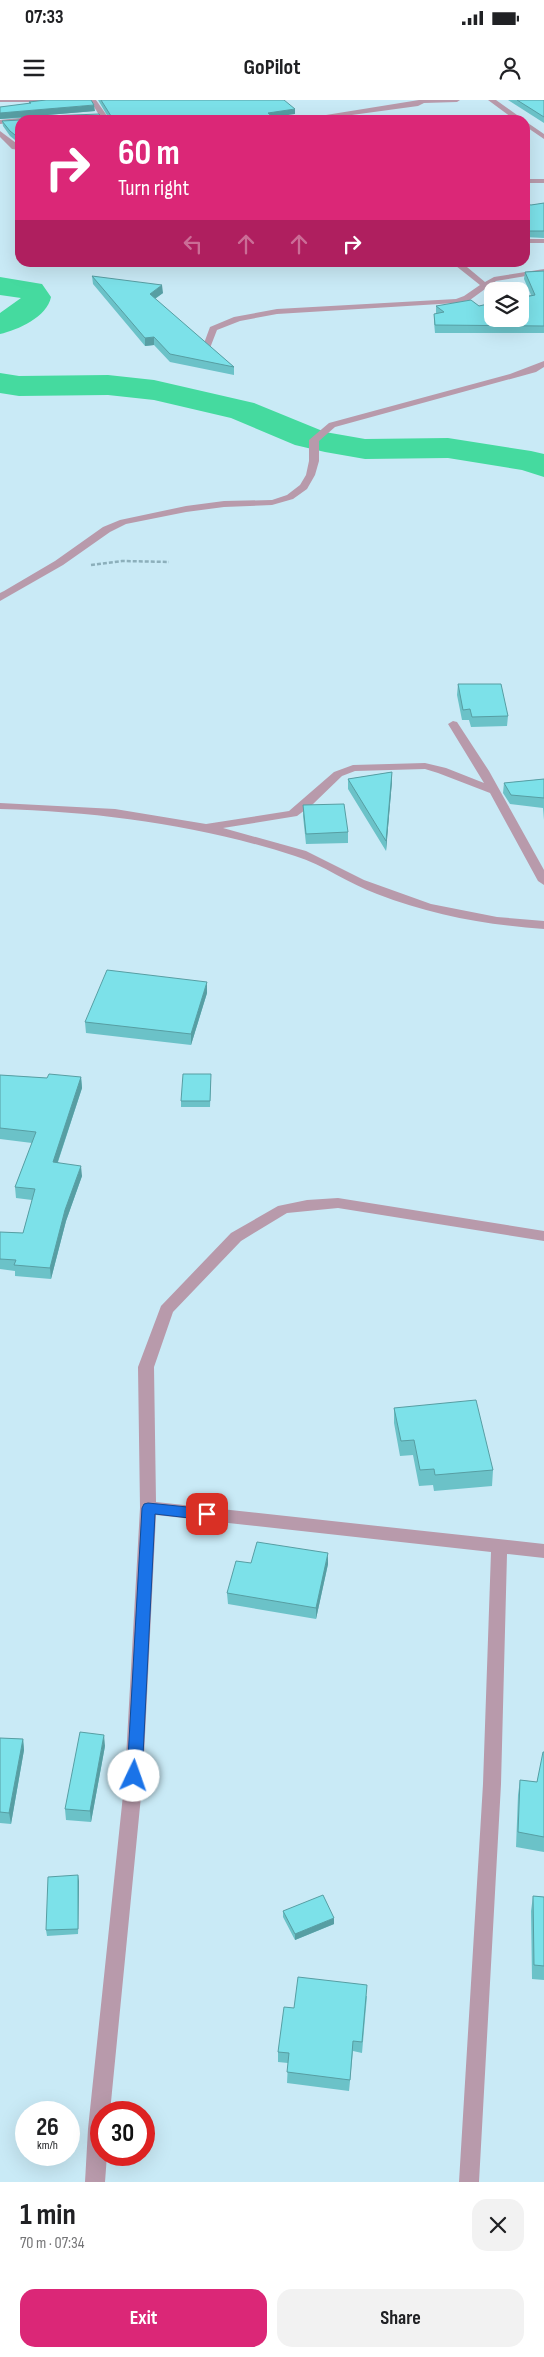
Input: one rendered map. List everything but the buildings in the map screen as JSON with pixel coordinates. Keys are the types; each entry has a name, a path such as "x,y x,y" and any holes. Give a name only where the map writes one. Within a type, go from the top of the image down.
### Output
{"street":[{"path":"0,100 64,100"},
{"path":"93,100 102,115"},
{"path":"332,115 424,101 457,100"},
{"path":"491,100 513,115"},
{"path":"0,122 15,121"},
{"path":"530,127 544,137"},
{"path":"0,133 15,146"},
{"path":"530,181 544,181"},
{"path":"530,241 544,241"},
{"path":"207,346 213,328 228,321 259,314 301,309 456,301 467,298 484,285 461,267"},
{"path":"489,282 494,279 544,271"},
{"path":"0,598 16,585 58,564 120,523 225,504 273,502 286,499 299,492 310,476 316,458 314,440 332,425 513,376 533,370 544,364"},
{"path":"453,724 494,791 544,881"},
{"path":"200,827 293,814 309,802 338,774 353,768 425,766 442,770 494,791"},
{"path":"0,806 66,807 178,821 259,840 305,855 361,883 420,905 485,919 544,925"},
{"path":"95,2182 98,2129 134,1776 148,1508 146,1367 166,1310 236,1237 283,1209 307,1205 338,1204 544,1236"},
{"path":"148,1508 544,1551"},
{"path":"469,2182 488,1880 497,1674 498,1545"}],"path":[{"path":"58,564 91,565 151,560 169,562"}],"waterway":[{"path":"0,286 31,290 36,297 35,302 18,316 0,325"},
{"path":"0,383 19,386 108,385 154,390 242,410 307,438 325,442 365,449 448,448 531,461 544,467"}],"route":[{"path":"134,1776 148,1508 207,1514"}]}
